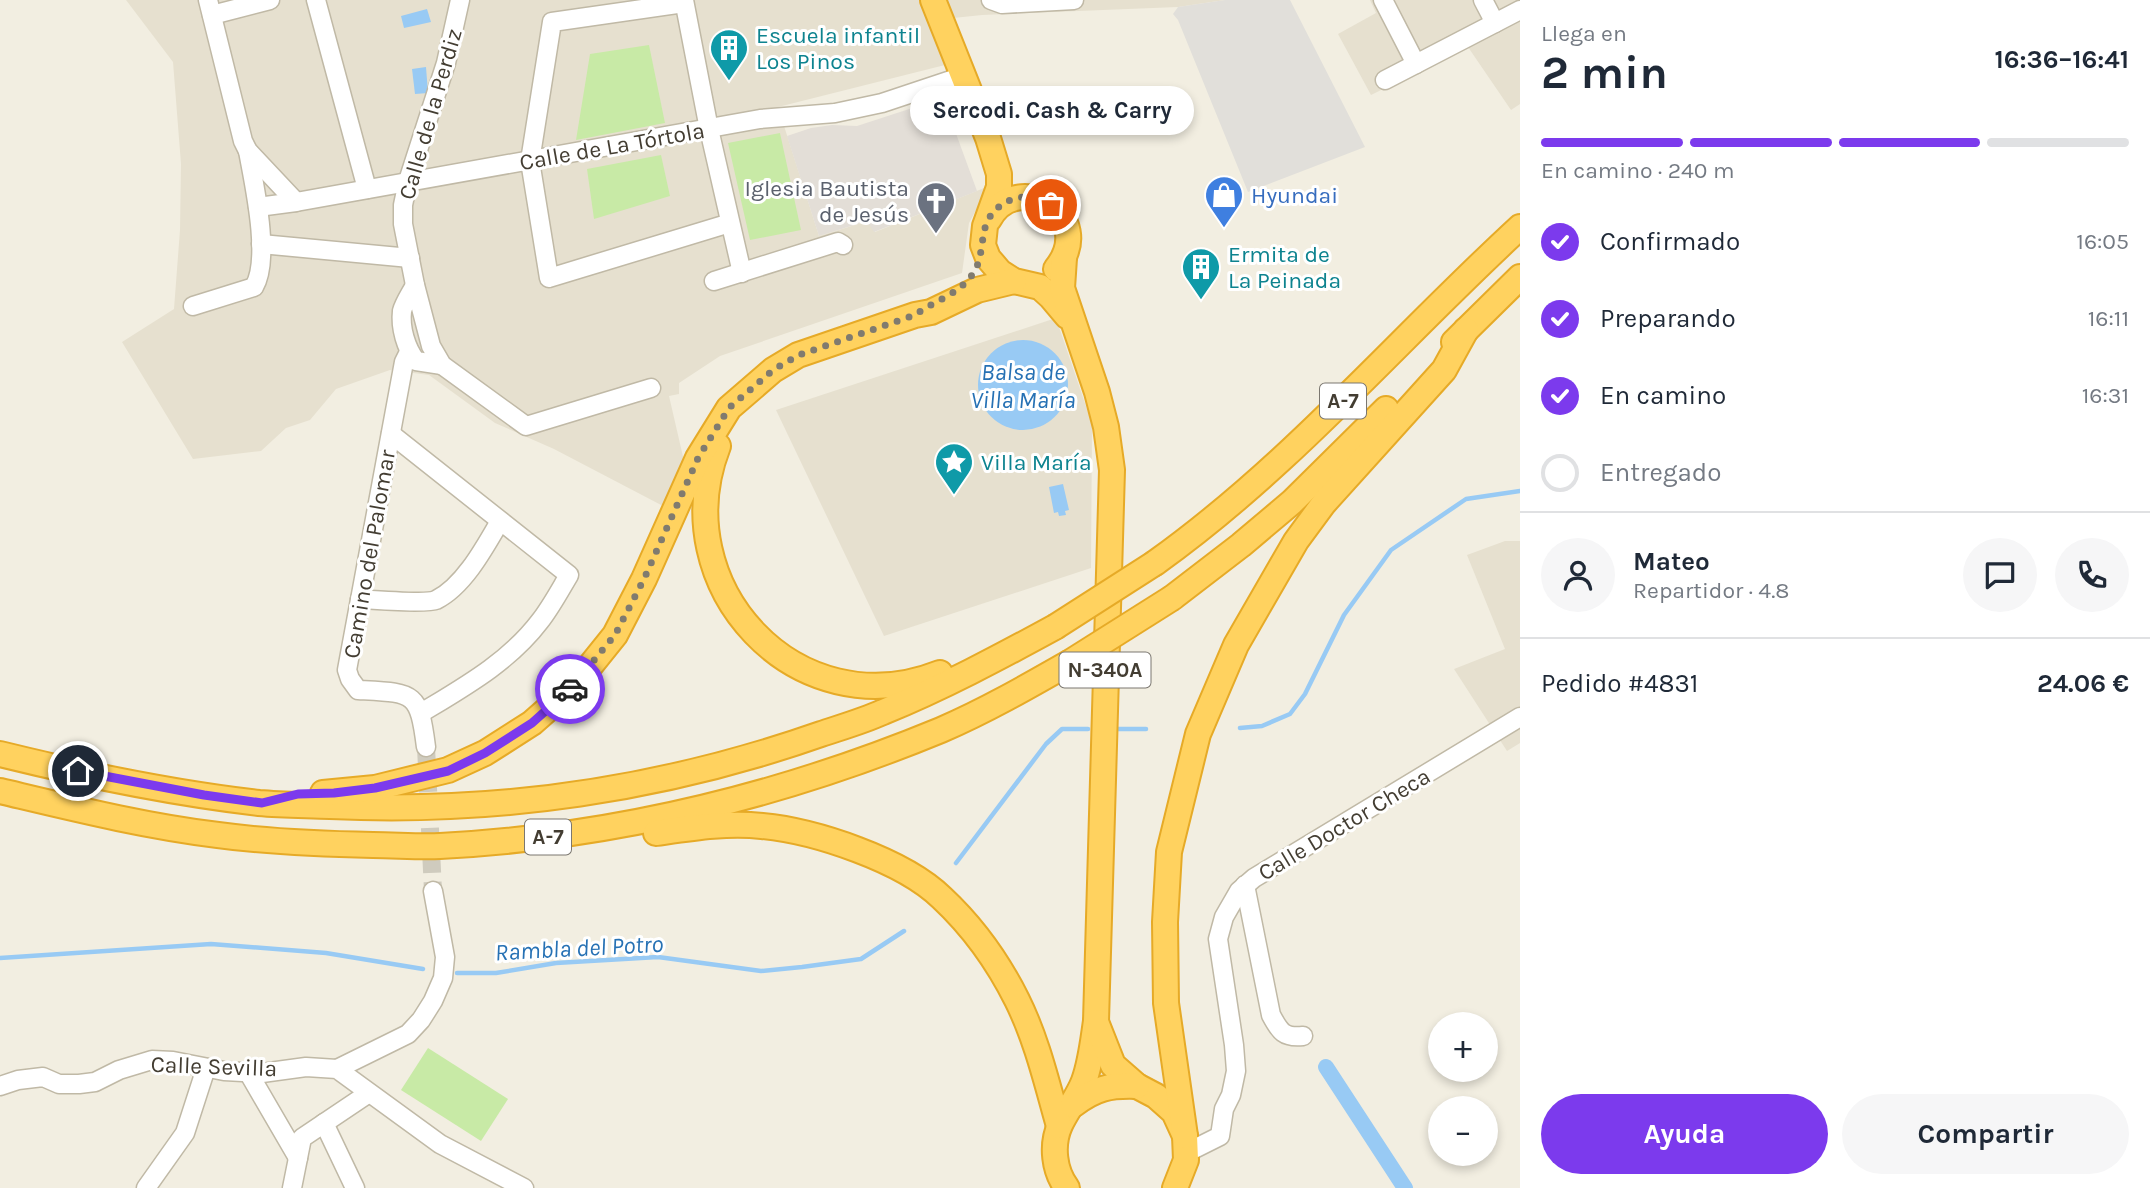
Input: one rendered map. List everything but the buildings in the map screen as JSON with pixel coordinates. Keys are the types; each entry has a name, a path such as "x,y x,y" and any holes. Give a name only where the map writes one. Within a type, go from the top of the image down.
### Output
{"highway":[{"name":"N-340A","path":"933,0 988,138 999,174 999,187 984,235 988,258 994,267 1021,282 1040,287 1074,325"},
{"name":"N-340A","path":"988,138 1017,181 1039,200 1051,205 1062,217 1069,237 1068,251 1064,258 1062,289 1097,392 1106,427 1112,470 1096,1021 1085,1080 1059,1126 1054,1155 1060,1185"},
{"path":"915,315 928,305 955,292 974,274 993,212 1015,198 1039,200"},
{"name":"A-7","path":"0,754 132,783 262,803 414,808 508,803 575,795 726,764 791,745 882,713 1012,651 1194,535 1282,459 1520,227"},
{"path":"262,803 298,794 375,788 448,771 485,753 532,723 574,686 615,635 644,579 698,458 729,408 751,388 773,370 799,355 915,315 931,312 977,290 1050,275 1064,258"},
{"name":"A-7","path":"0,791 140,823 217,835 275,841 438,846 575,834 728,802 781,788 942,729 1013,695 1172,598 1292,502 1520,277"},
{"path":"1175,1188 1186,1160 1167,1003 1165,922 1169,852 1198,734 1236,645 1296,541 1324,503 1444,370 1466,330"},
{"path":"751,388 724,430 710,465 705,502 705,533 714,566 730,601 748,628 786,660 826,678 863,686 894,685 926,678 973,660 1012,651"},
{"path":"575,834 620,838 705,826 762,826 814,836 852,848 916,879 941,896 981,940 999,967 1032,1035 1059,1126"},
{"name":"N-340A","path":"1096,1021 1113,1065 1174,1112 1185,1144"},
{"name":"N-340A","path":"1073,1105 1089,1093 1113,1086 1137,1086"}],"street":[{"path":"193,306 254,287 260,278 258,207 248,151 240,129 210,7 270,0"},
{"path":"316,0 367,189"},
{"name":"Calle de la Perdiz","path":"460,0 446,63 408,181 403,205 403,224 415,285 431,346 442,365 526,426 651,388"},
{"path":"992,1 1002,4 1074,0"},
{"path":"1383,0 1416,64"},
{"path":"1483,0 1494,23"},
{"path":"730,223 549,278 530,161 552,22 684,2 741,273"},
{"path":"1385,80 1520,10"},
{"name":"Calle de La Tórtola","path":"258,207 760,119 835,113 882,103 963,76"},
{"path":"248,151 296,202"},
{"path":"714,281 838,242 843,245"},
{"path":"261,244 410,258"},
{"name":"Camino del Palomar","path":"415,285 402,311 404,336 409,352 404,362 348,670 358,690 391,692 412,698 421,713"},
{"path":"409,352 416,361 442,365"},
{"path":"391,434 569,575 541,621 505,658 421,713 426,747"},
{"path":"360,600 434,601 459,582 482,552 500,521"},
{"name":"Calle Doctor Checa","path":"1185,1144 1220,1136 1224,1109 1231,1095 1236,1071 1234,1045 1218,939 1224,917 1245,885 1520,717"},
{"path":"1245,885 1271,1015 1279,1030 1291,1037 1303,1036"},
{"path":"433,891 444,957 443,978 433,1001 408,1034 337,1069 440,1144 524,1188"},
{"name":"Calle Sevilla","path":"0,1086 18,1080 43,1077 59,1084 95,1082 119,1070 152,1060 262,1073 306,1067 337,1069"},
{"path":"146,1188 185,1133 206,1068"},
{"path":"248,1072 298,1158"},
{"path":"292,1188 302,1138 369,1093"},
{"path":"324,1123 355,1188"}],"shaded area":[{"path":"126,0 1225,0 1178,7 982,15 934,20 949,64 778,107 819,236 868,221 875,232 989,186 969,223 962,273 720,356 679,383 679,394 669,396 684,461 663,506 554,449 495,423 429,375 390,370 336,389 310,420 286,428 261,451 193,459 122,342 174,309 180,230 181,164 173,62"},
{"path":"1225,0 1290,0 1365,147 1248,192 1178,20 1173,14 1178,7"},
{"path":"1370,0 1520,0 1520,104 1511,110 1468,47 1371,95 1338,34 1376,13"},
{"path":"943,98 977,191 874,232 867,221 819,236 787,136 832,125 857,126"},
{"name":"Villa María","path":"1056,318 1092,424 1091,568 884,636 776,410"},
{"path":"1505,541 1520,541 1520,743 1507,751 1454,669 1505,649 1467,555"}],"green space":[{"path":"649,45 665,123 576,140 590,54"},
{"path":"780,133 801,230 750,240 728,143"},
{"path":"661,155 670,196 594,219 587,169"},
{"path":"428,1048 508,1099 481,1141 401,1090"}],"water":[{"path":"427,9 431,22 404,28 401,16"},
{"path":"426,67 428,93 415,94 412,69"},
{"name":"Balsa de Villa María","path":"1014,340 1032,340 1048,347 1061,360 1068,376 1068,394 1061,410 1048,423 1032,430 1014,430 998,423 985,410 978,394 978,376 985,360 998,347"},
{"path":"1063,484 1069,510 1065,511 1066,515 1059,516 1058,512 1054,513 1049,487"}],"waterway":[{"name":"Rambla del Potro","path":"1240,728 1262,726 1290,714 1305,694 1344,615 1391,550 1466,499 1520,491"},
{"name":"Rambla del Potro","path":"956,863 1046,744 1062,729 1088,729"},
{"name":"Rambla del Potro","path":"1117,729 1146,729"},
{"name":"Rambla del Potro","path":"457,973 496,973 556,963 658,957 761,971 861,959 904,931"},
{"name":"Rambla del Potro","path":"0,958 211,944 326,953 423,969"},
{"path":"1326,1067 1405,1188"}],"tunnel":[{"path":"426,747 433,891"}],"way so far":[{"path":"570,689 615,635 644,579 698,458 729,408 773,370 799,355 915,315 928,305 955,292 974,274 983,245 985,226 993,212 1004,203 1025,197 1051,205"}],"place":[{"name":"Escuela infantil Los Pinos","path":"729,82"},
{"name":"Sercodi. Cash & Carry","path":"1051,205"},
{"name":"Hyundai","path":"1224,229"},
{"name":"Iglesia Bautista de Jesús","path":"936,235"},
{"name":"Ermita de La Peinada","path":"1201,301"},
{"name":"Villa María","path":"954,496"}],"route":[{"path":"78,771 132,783 262,803 298,794 375,788 448,771 485,753 532,723 570,689"}]}
